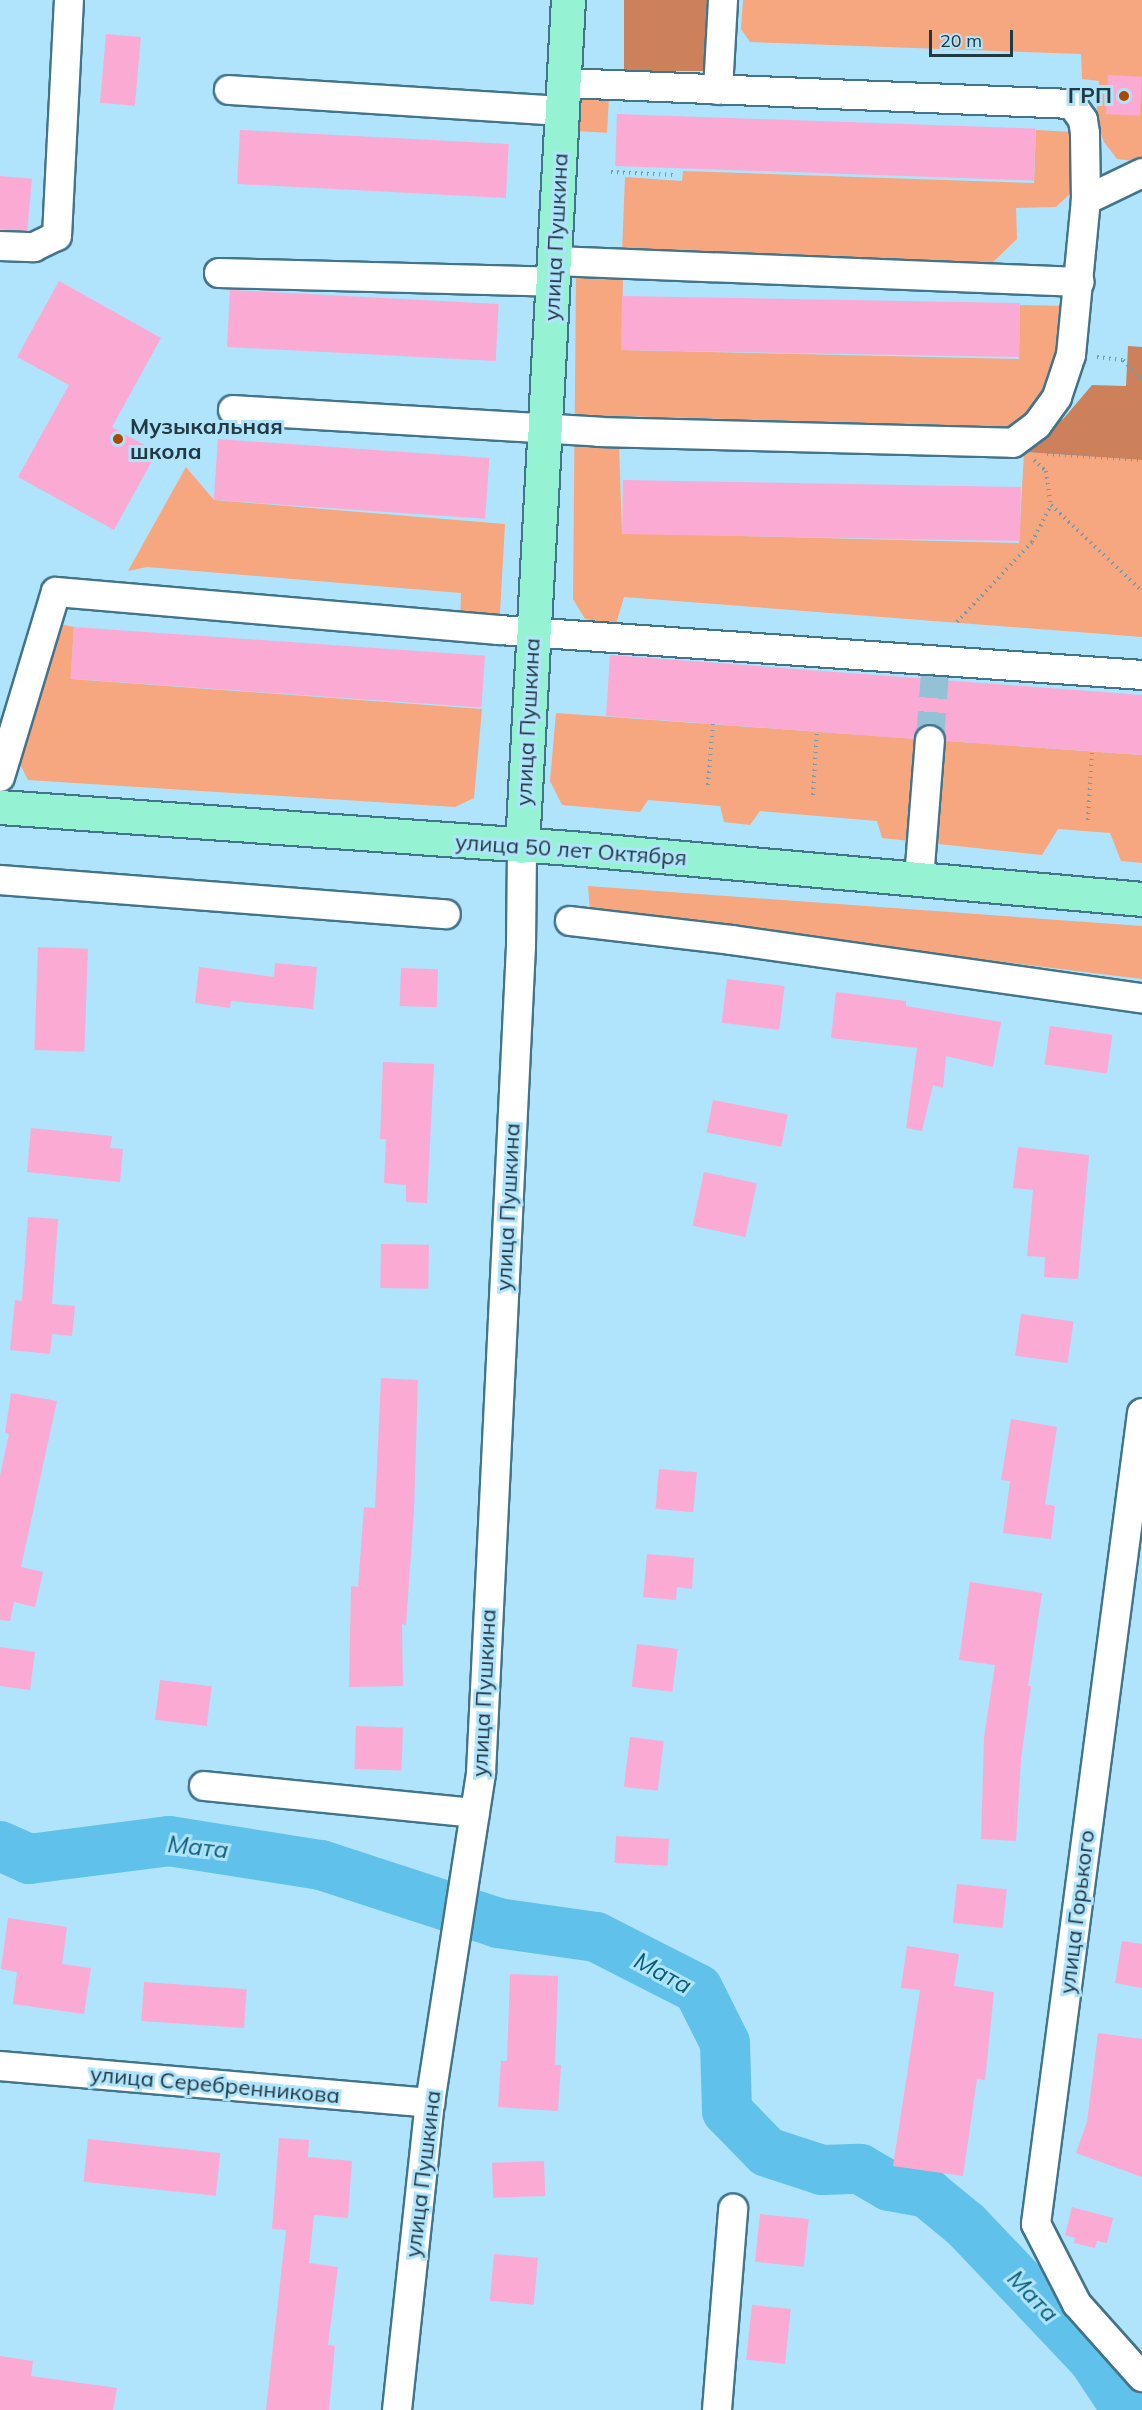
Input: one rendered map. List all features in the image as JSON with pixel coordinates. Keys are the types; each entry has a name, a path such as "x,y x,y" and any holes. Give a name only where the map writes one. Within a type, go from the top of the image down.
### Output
{"main road":[{"name":"улица Пушкина","path":"522,846 568,0"},
{"name":"улица 50 лет Октября","path":"0,807 522,846 1142,899"}],"street":[{"path":"0,246 34,247 57,236 69,0"},
{"path":"718,90 723,0"},
{"path":"229,90 563,97 718,90 1072,104 1083,120 1085,133 1086,200 1080,282 1071,355 1057,397 1019,448 545,430 233,410"},
{"path":"1086,200 1142,173"},
{"path":"219,273 554,271 1080,282"},
{"path":"0,777 56,592 533,632 1142,675"},
{"path":"919,879 930,740"},
{"name":"улица Пушкина","path":"398,2410 430,2103 451,1978 482,1761 521,946 522,846"},
{"path":"0,880 446,914"},
{"path":"570,921 756,943 1142,998"},
{"name":"улица Горького","path":"1142,1413 1036,2224 1077,2304 1142,2378"},
{"path":"204,1786 475,1813"},
{"name":"улица Серебренникова","path":"0,2066 430,2103"},
{"path":"717,2410 733,2209"}],"path":[{"path":"611,172 673,175"},
{"path":"1071,355 1124,360 1142,380"},
{"path":"1019,448 1142,460"},
{"path":"957,622 1032,542 1051,505 1046,471 1019,448"},
{"path":"1051,505 1142,591"},
{"path":"708,785 713,724"},
{"path":"813,795 817,732"},
{"path":"1088,820 1092,752"}],"shaded area":[{"path":"624,0 711,0 711,71 624,71"},
{"path":"743,0 1142,0 1142,162 1117,159 1104,142 1096,120 1099,81 1082,79 1081,54 750,42 741,29"},
{"path":"576,95 609,97 607,133 574,131"},
{"path":"1036,130 1075,132 1073,191 1056,207 1016,208 1017,239 991,264 622,252 625,177 682,181 683,171 1034,183"},
{"path":"576,275 623,276 622,350 1019,359 1020,305 1069,306 1065,348 1036,407 1014,427 618,416 622,533 1019,543 1024,452 1142,460 1142,637 624,597 616,624 585,619 573,599"},
{"path":"1128,346 1142,347 1142,460 1024,452 1064,418 1092,385 1126,386"},
{"path":"186,467 214,500 505,524 499,630 460,627 461,593 147,567 128,571"},
{"path":"55,623 74,627 71,679 482,709 474,798 455,807 28,780 17,758"},
{"path":"556,713 1142,755 1142,863 1121,861 1110,833 1058,829 1042,855 882,838 877,821 760,811 750,825 724,822 720,806 648,800 640,812 562,805 550,781"},
{"path":"588,886 1142,926 1142,979 590,911"}],"building":[{"path":"106,34 141,37 135,106 100,103"},
{"name":"ГРП","path":"1108,75 1142,77 1140,116 1106,114"},
{"path":"617,114 1036,129 1034,181 615,166"},
{"path":"240,130 509,144 506,198 237,184"},
{"path":"0,176 32,179 27,232 0,229"},
{"path":"59,281 161,338 112,427 157,452 114,530 18,477 69,385 17,357"},
{"path":"230,290 499,304 496,361 227,347"},
{"path":"622,296 1020,303 1019,357 621,350"},
{"path":"218,439 489,458 485,519 214,500"},
{"path":"623,480 1021,487 1020,541 622,534"},
{"path":"74,627 485,656 481,708 70,679"},
{"path":"610,655 1142,695 1142,755 946,741 940,727 931,724 917,730 914,739 606,716"},
{"path":"38,947 88,949 84,1052 34,1050"},
{"path":"275,963 317,967 313,1009 231,1001 230,1008 195,1003 199,967 274,977"},
{"path":"401,968 438,969 437,1007 400,1006"},
{"path":"727,979 785,986 779,1030 722,1023"},
{"path":"836,992 906,1001 906,1006 1001,1022 993,1067 946,1056 943,1088 933,1085 922,1131 906,1128 917,1048 831,1038"},
{"path":"1050,1026 1112,1035 1107,1073 1045,1065"},
{"path":"383,1062 434,1064 427,1203 406,1202 406,1185 384,1183 386,1139 380,1139"},
{"path":"713,1100 788,1115 781,1147 707,1132"},
{"path":"31,1128 112,1136 110,1148 123,1149 120,1182 27,1172"},
{"path":"1018,1147 1089,1155 1078,1279 1044,1277 1045,1257 1027,1256 1033,1190 1013,1188"},
{"path":"704,1172 757,1183 745,1237 693,1226"},
{"path":"28,1217 58,1219 52,1304 75,1306 72,1336 52,1334 50,1354 10,1350 15,1300 22,1301"},
{"path":"381,1244 429,1245 428,1289 380,1288"},
{"path":"1021,1314 1073,1321 1068,1363 1015,1356"},
{"path":"381,1378 418,1380 414,1511 406,1625 402,1624 403,1686 349,1687 351,1586 358,1587 364,1507 375,1508"},
{"path":"11,1393 57,1401 21,1567 43,1572 35,1607 14,1602 10,1621 0,1620 0,1476 9,1434 5,1433"},
{"path":"1011,1419 1057,1427 1045,1504 1055,1506 1051,1539 1003,1533 1010,1481 1001,1480"},
{"path":"659,1469 697,1472 693,1512 656,1509"},
{"path":"647,1554 694,1558 692,1589 677,1587 676,1600 643,1597"},
{"path":"970,1582 1042,1593 1028,1686 1031,1686 1021,1759 1016,1841 981,1839 984,1737 995,1665 959,1660"},
{"path":"637,1644 678,1649 672,1692 632,1687"},
{"path":"0,1647 35,1652 30,1690 0,1686"},
{"path":"160,1680 212,1686 207,1726 155,1720"},
{"path":"356,1726 403,1728 401,1771 354,1769"},
{"path":"630,1737 664,1741 658,1791 624,1787"},
{"path":"616,1836 669,1839 668,1866 615,1863"},
{"path":"957,1884 1007,1889 1003,1928 953,1923"},
{"path":"8,1918 67,1927 62,1964 91,1968 84,2014 13,2004 17,1972 1,1969"},
{"path":"1122,1941 1142,1944 1142,1988 1115,1983"},
{"path":"907,1946 959,1954 954,1986 994,1992 985,2080 977,2079 963,2176 893,2166 920,1990 901,1988"},
{"path":"510,1974 558,1976 555,2065 561,2065 558,2111 498,2107 501,2061 507,2061"},
{"path":"144,1982 247,1989 244,2028 141,2021"},
{"path":"1098,2033 1142,2039 1142,2177 1076,2153 1087,2122"},
{"path":"279,2138 309,2140 308,2157 352,2161 348,2218 314,2215 309,2263 338,2267 328,2345 335,2346 329,2410 266,2410 286,2230 272,2229"},
{"path":"88,2139 220,2153 216,2196 84,2182"},
{"path":"544,2161 545,2196 493,2198 492,2163"},
{"path":"1072,2207 1113,2218 1107,2243 1097,2241 1095,2248 1074,2243 1075,2238 1065,2235"},
{"path":"760,2214 809,2219 804,2267 755,2262"},
{"path":"494,2254 538,2258 534,2305 490,2301"},
{"path":"752,2305 791,2309 785,2364 746,2360"},
{"path":"0,2356 33,2361 31,2376 117,2388 113,2410 0,2410"}],"waterway":[{"name":"Мата","path":"0,1846 29,1859 169,1841 321,1865 498,1923 596,1937 698,1989 725,2043 727,2111 767,2152 822,2170 860,2169 889,2186 927,2193 966,2225 1093,2359 1127,2410"}],"tunnel":[{"path":"930,740 936,659"}],"place":[{"name":"ГРП","path":"1124,96"},
{"name":"Музыкальная школа","path":"118,439"}]}
